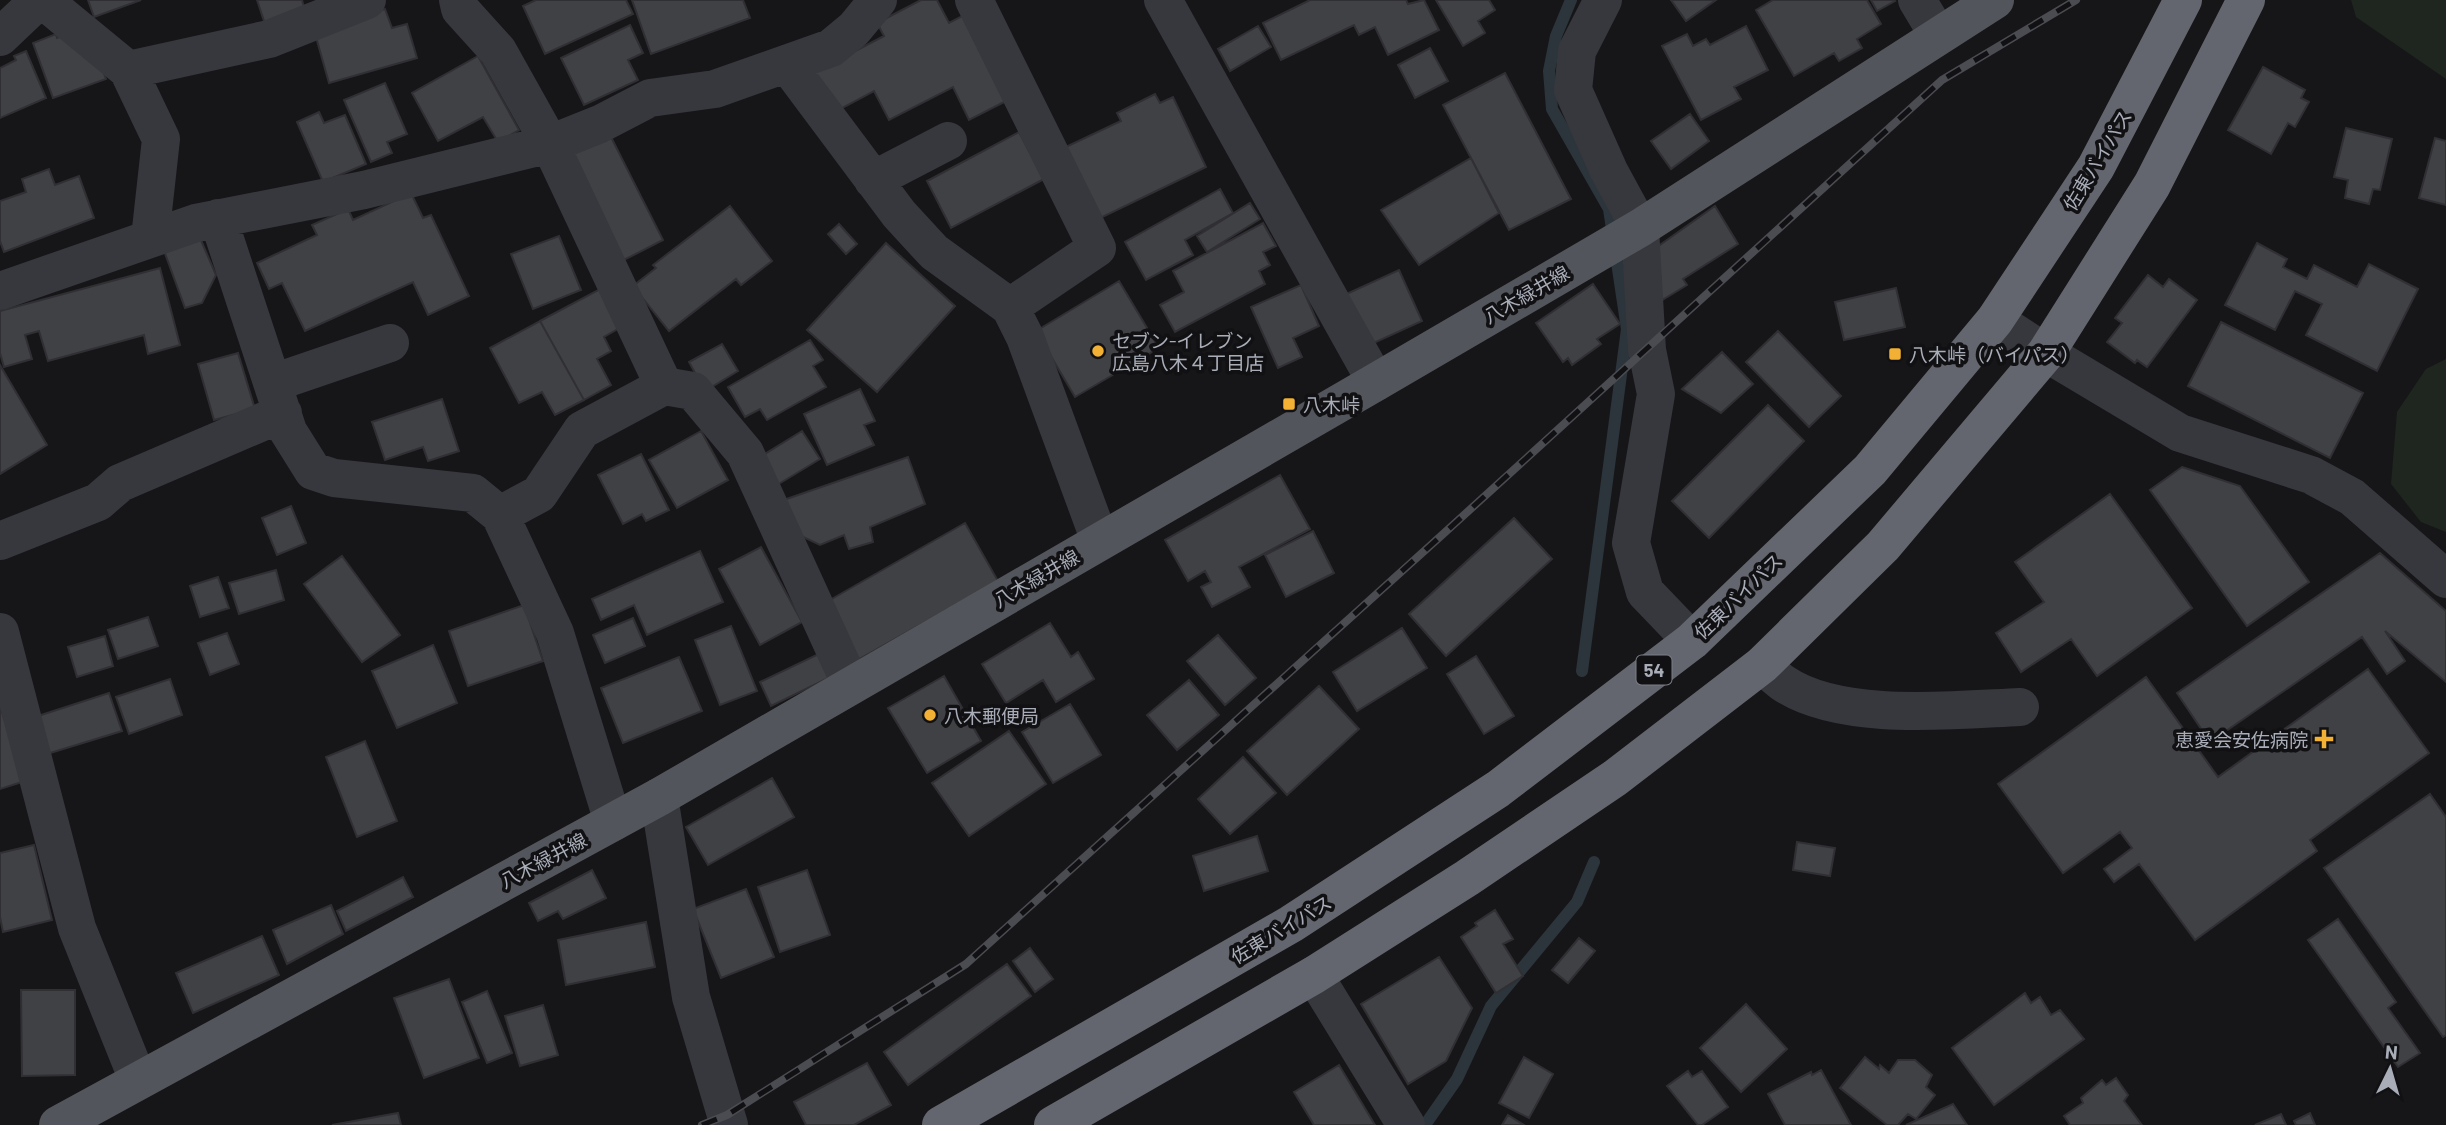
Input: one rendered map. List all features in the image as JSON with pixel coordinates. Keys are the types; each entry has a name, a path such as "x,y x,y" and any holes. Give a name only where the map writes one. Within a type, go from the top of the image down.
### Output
{"highway":[{"path":"1053,1125 1314,975 1467,878 1615,778 1762,665 1883,546 2046,353 2152,185 2244,4"},
{"name":"佐東バイパス","path":"941,1125 1291,924 1499,789 1692,640 1870,470 1995,320 2096,167 2181,6"}],"main road":[{"name":"八木緑井線","path":"58,1125 659,797 1376,382 1640,228 1995,0"}],"street":[{"path":"0,37 41,0 128,70 161,139 150,238"},
{"path":"128,70 270,39 367,0"},
{"path":"458,0 460,9 498,51 550,144 664,386"},
{"path":"0,291 196,223 364,190 550,144 600,124 650,98 715,89 831,48 854,29 878,0"},
{"path":"974,0 1097,248 1010,307"},
{"path":"1163,0 1376,382"},
{"path":"1603,0 1577,51 1573,90 1609,171 1640,228 1647,350 1656,394 1631,543 1645,592 1692,640"},
{"path":"1917,0 1938,35"},
{"path":"787,64 899,214 934,252 1010,307 1025,337 1100,541"},
{"path":"873,180 948,141"},
{"path":"218,218 288,431 313,471 334,478 473,493 500,515 555,633 612,822"},
{"path":"1995,320 2179,433 2311,474 2352,498 2446,579"},
{"path":"0,541 98,502 120,483 277,398 390,343"},
{"path":"500,515 539,494 582,430 664,386 693,391 745,453 851,685"},
{"path":"0,632 77,928 138,1080"},
{"path":"1762,665 1784,684 1825,701 1898,712 2020,707"},
{"path":"659,797 691,998 729,1125"},
{"path":"1314,975 1406,1125"}],"shaded area":[{"path":"2351,0 2446,0 2446,79 2356,17"},
{"path":"2446,359 2446,532 2421,522 2391,484 2397,412 2426,369"}],"building":[{"path":"88,0 141,0 94,17"},
{"path":"257,0 302,0 305,11 265,24"},
{"path":"536,0 626,0 633,14 545,54 523,6"},
{"path":"632,0 743,0 750,18 651,54"},
{"path":"921,0 937,0 949,23 968,13 1012,98 969,120 953,87 889,120 874,91 833,113 813,73 884,36 877,23"},
{"path":"1310,0 1406,0 1408,4 1424,0 1439,30 1388,55 1375,27 1359,35 1354,25 1281,60 1263,23"},
{"path":"1436,0 1489,0 1495,10 1478,21 1485,33 1463,46"},
{"path":"1671,0 1716,0 1686,21"},
{"path":"1773,0 1867,0 1881,24 1857,39 1862,48 1839,61 1834,53 1794,76 1756,10"},
{"path":"1871,0 1894,0 1895,1 1877,11"},
{"path":"385,9 392,28 407,24 417,58 329,83 314,30"},
{"path":"630,25 643,53 628,60 638,80 584,105 561,58"},
{"path":"1258,26 1271,47 1230,71 1218,49"},
{"path":"1746,26 1768,70 1734,87 1741,99 1701,120 1662,46 1687,34 1693,46 1706,39 1710,45"},
{"path":"56,34 57,38 65,35 98,57 106,79 53,98 33,43"},
{"path":"1430,48 1448,81 1415,98 1398,65"},
{"path":"26,51 46,98 0,118 0,68 16,60 14,56"},
{"path":"478,56 519,130 498,142 483,117 438,141 412,93"},
{"path":"2263,67 2305,90 2301,98 2309,102 2295,127 2288,123 2271,154 2228,130"},
{"path":"1505,73 1571,199 1509,230 1443,105"},
{"path":"385,83 407,134 387,142 392,153 371,162 344,100"},
{"path":"1155,94 1160,103 1173,97 1206,167 1088,224 1053,153 1121,121 1117,113"},
{"path":"319,112 324,123 345,115 366,164 323,182 297,122"},
{"path":"1690,114 1709,141 1671,169 1651,141"},
{"path":"2346,128 2392,139 2380,190 2373,189 2369,204 2345,198 2348,180 2334,177"},
{"path":"1019,132 1044,179 951,228 927,181"},
{"path":"610,135 663,240 620,262 567,157"},
{"path":"2435,138 2446,141 2446,205 2419,198"},
{"path":"1471,158 1499,213 1419,265 1381,210"},
{"path":"49,169 55,185 79,176 94,218 4,252 0,241 0,201 26,192 22,179"},
{"path":"1220,189 1233,213 1185,240 1193,255 1146,280 1125,242"},
{"path":"411,193 423,218 431,215 469,296 428,315 413,282 305,331 282,283 269,289 257,263 317,235 312,225 348,209 353,220"},
{"path":"1250,203 1260,219 1207,252 1197,236"},
{"path":"730,206 772,261 741,285 736,279 669,331 633,286 656,268 653,265"},
{"path":"1715,206 1738,244 1683,279 1687,285 1654,305 1650,252"},
{"path":"1263,223 1276,246 1263,252 1270,265 1259,271 1265,284 1175,332 1160,305 1184,292 1173,271"},
{"path":"839,224 857,244 846,254 828,234"},
{"path":"559,236 581,290 533,309 511,254"},
{"path":"200,238 216,275 202,303 185,308 163,248"},
{"path":"886,243 955,306 877,392 807,330"},
{"path":"2257,243 2287,259 2283,267 2307,279 2314,265 2357,287 2369,264 2418,289 2377,371 2306,335 2322,304 2295,291 2275,330 2225,305"},
{"path":"160,268 180,345 148,354 144,335 48,361 39,331 25,335 32,359 4,367 0,353 0,311"},
{"path":"1399,270 1422,321 1365,347 1342,296"},
{"path":"2148,275 2163,287 2169,279 2197,300 2147,367 2137,360 2135,363 2107,342 2122,323 2115,318"},
{"path":"1119,281 1159,348 1075,397 1036,331"},
{"path":"1593,284 1620,324 1597,339 1601,344 1572,365 1568,358 1563,362 1536,323"},
{"path":"1301,285 1319,326 1293,338 1302,357 1278,368 1251,307"},
{"path":"602,288 623,326 604,337 611,351 597,359 611,385 584,400 540,321"},
{"path":"1896,288 1905,327 1844,340 1835,302"},
{"path":"540,321 584,400 555,415 542,392 519,403 490,348"},
{"path":"2221,322 2363,393 2330,458 2188,386"},
{"path":"1778,331 1841,396 1809,427 1746,362"},
{"path":"810,340 823,360 813,366 826,387 767,420 760,409 745,417 728,387"},
{"path":"722,344 738,371 705,391 689,362"},
{"path":"1722,352 1753,384 1721,413 1682,389"},
{"path":"238,353 255,409 214,420 198,364"},
{"path":"0,365 47,445 0,474"},
{"path":"860,389 875,421 864,425 874,445 827,465 804,414"},
{"path":"442,399 459,451 428,461 423,447 385,460 372,422"},
{"path":"1768,405 1804,441 1709,538 1672,501"},
{"path":"701,431 728,480 677,508 649,460"},
{"path":"802,431 820,459 777,485 760,457"},
{"path":"641,454 669,510 646,521 642,514 623,524 598,475"},
{"path":"908,457 925,504 870,527 873,542 849,549 844,535 820,545 782,527 775,503"},
{"path":"2182,467 2240,486 2309,582 2247,626 2150,490"},
{"path":"1280,475 1310,529 1239,567 1250,587 1212,607 1201,587 1211,582 1205,571 1188,581 1165,540"},
{"path":"2110,494 2192,608 2097,676 2071,639 2021,672 1996,633 2044,602 2015,562"},
{"path":"291,506 306,543 277,555 262,518"},
{"path":"1514,518 1552,559 1446,656 1409,614"},
{"path":"965,523 998,581 854,662 821,605"},
{"path":"1313,531 1334,573 1286,597 1265,555"},
{"path":"761,547 802,622 760,645 719,569"},
{"path":"700,551 723,602 647,635 634,605 601,620 592,599"},
{"path":"2380,553 2446,611 2446,682 2385,631 2405,661 2387,674 2362,637 2210,742 2177,693"},
{"path":"342,556 400,635 362,662 304,584"},
{"path":"276,570 284,600 239,614 229,583"},
{"path":"218,577 229,608 200,617 190,586"},
{"path":"524,605 543,661 468,686 449,631"},
{"path":"148,617 158,646 118,659 108,630"},
{"path":"633,618 645,646 605,663 593,635"},
{"path":"1050,623 1071,657 1078,652 1094,679 1056,702 1043,680 1006,703 982,664"},
{"path":"731,626 757,691 720,705 695,640"},
{"path":"1402,628 1427,668 1357,711 1333,672"},
{"path":"227,633 239,664 210,675 198,643"},
{"path":"1218,635 1256,678 1225,705 1187,661"},
{"path":"105,636 113,666 77,677 68,647"},
{"path":"433,645 457,703 397,728 372,671"},
{"path":"829,649 841,672 771,706 760,682"},
{"path":"1476,656 1514,716 1484,734 1447,674"},
{"path":"679,657 702,711 623,743 601,688"},
{"path":"2368,669 2429,753 2310,840 2317,851 2195,940 2139,864 2114,882 2104,869 2132,848 2120,832 2063,873 1998,784 2146,677 2218,777"},
{"path":"944,676 981,741 927,773 888,708"},
{"path":"170,679 182,715 129,734 116,697"},
{"path":"1189,680 1219,715 1177,750 1147,715"},
{"path":"1319,686 1359,729 1287,795 1247,751"},
{"path":"109,693 122,731 47,754 35,717"},
{"path":"1070,704 1101,755 1053,783 1022,732"},
{"path":"0,706 25,781 0,789"},
{"path":"1009,731 1046,784 969,836 932,783"},
{"path":"365,741 397,821 357,837 326,757"},
{"path":"1243,757 1276,793 1230,834 1198,799"},
{"path":"772,778 794,817 708,865 686,827"},
{"path":"2430,794 2446,817 2446,1035 2443,1037 2324,868"},
{"path":"1257,836 1268,871 1204,891 1193,856"},
{"path":"1797,842 1835,848 1830,876 1793,870"},
{"path":"34,845 52,920 3,932 0,917 0,853"},
{"path":"592,870 606,898 563,919 558,911 538,921 529,903"},
{"path":"807,870 830,935 780,952 758,887"},
{"path":"403,877 413,897 346,931 337,911"},
{"path":"746,889 774,957 721,978 693,909"},
{"path":"331,905 343,934 287,964 273,930"},
{"path":"1495,910 1513,939 1503,944 1523,976 1496,993 1461,937 1477,926 1475,923"},
{"path":"2338,919 2396,1002 2388,1008 2420,1053 2398,1067 2308,940"},
{"path":"646,922 655,967 566,985 558,940"},
{"path":"262,936 279,975 193,1013 176,973"},
{"path":"1579,938 1595,951 1568,983 1552,970"},
{"path":"1030,948 1053,979 1035,992 1013,961"},
{"path":"1439,957 1472,1008 1446,1061 1408,1084 1361,1004"},
{"path":"1007,964 1031,996 908,1085 884,1052"},
{"path":"449,979 479,1058 424,1078 394,998"},
{"path":"21,990 75,990 75,1075 22,1076"},
{"path":"487,991 512,1053 487,1063 462,1002"},
{"path":"2025,993 2031,1003 2040,997 2051,1015 2060,1010 2084,1039 1994,1105 1952,1048"},
{"path":"1746,1004 1787,1049 1741,1092 1700,1048"},
{"path":"543,1005 558,1055 520,1066 505,1016"},
{"path":"1524,1057 1553,1074 1529,1118 1499,1103"},
{"path":"1865,1057 1879,1069 1880,1065 1889,1073 1898,1060 1915,1060 1932,1075 1926,1087 1935,1095 1916,1119 1908,1114 1898,1125 1887,1125 1840,1088"},
{"path":"867,1063 891,1105 854,1125 806,1125 794,1102"},
{"path":"1339,1065 1375,1125 1314,1125 1294,1092"},
{"path":"1821,1070 1851,1125 1785,1125 1768,1094 1811,1072 1812,1075"},
{"path":"1688,1071 1692,1077 1702,1071 1728,1107 1702,1125 1698,1125 1667,1086"},
{"path":"2116,1078 2128,1095 2124,1101 2142,1125 2070,1125 2064,1116 2083,1103 2081,1098 2102,1080 2106,1085"},
{"path":"1953,1104 1967,1125 1906,1125"},
{"path":"398,1113 401,1125 332,1125"},
{"path":"2310,1113 2315,1125 2296,1125 2294,1121"},
{"path":"2281,1114 2286,1125 2255,1125"},
{"path":"1508,1115 1524,1125 1502,1125"}],"waterway":[{"path":"1571,0 1556,36 1549,71 1552,109 1609,209 1627,329 1582,671"},
{"path":"1425,1125 1457,1079 1491,1006 1577,902 1594,862"}],"railway":[{"path":"702,1125 727,1115 966,964 1942,80 2076,0"}],"place":[{"name":"セブン‐イレブン 広島八木４丁目店","path":"1098,351"},
{"name":"八木峠（バイパス）","path":"1895,354"},
{"name":"八木峠","path":"1289,404"},
{"name":"八木郵便局","path":"930,715"},
{"name":"恵愛会安佐病院","path":"2324,739"}]}
